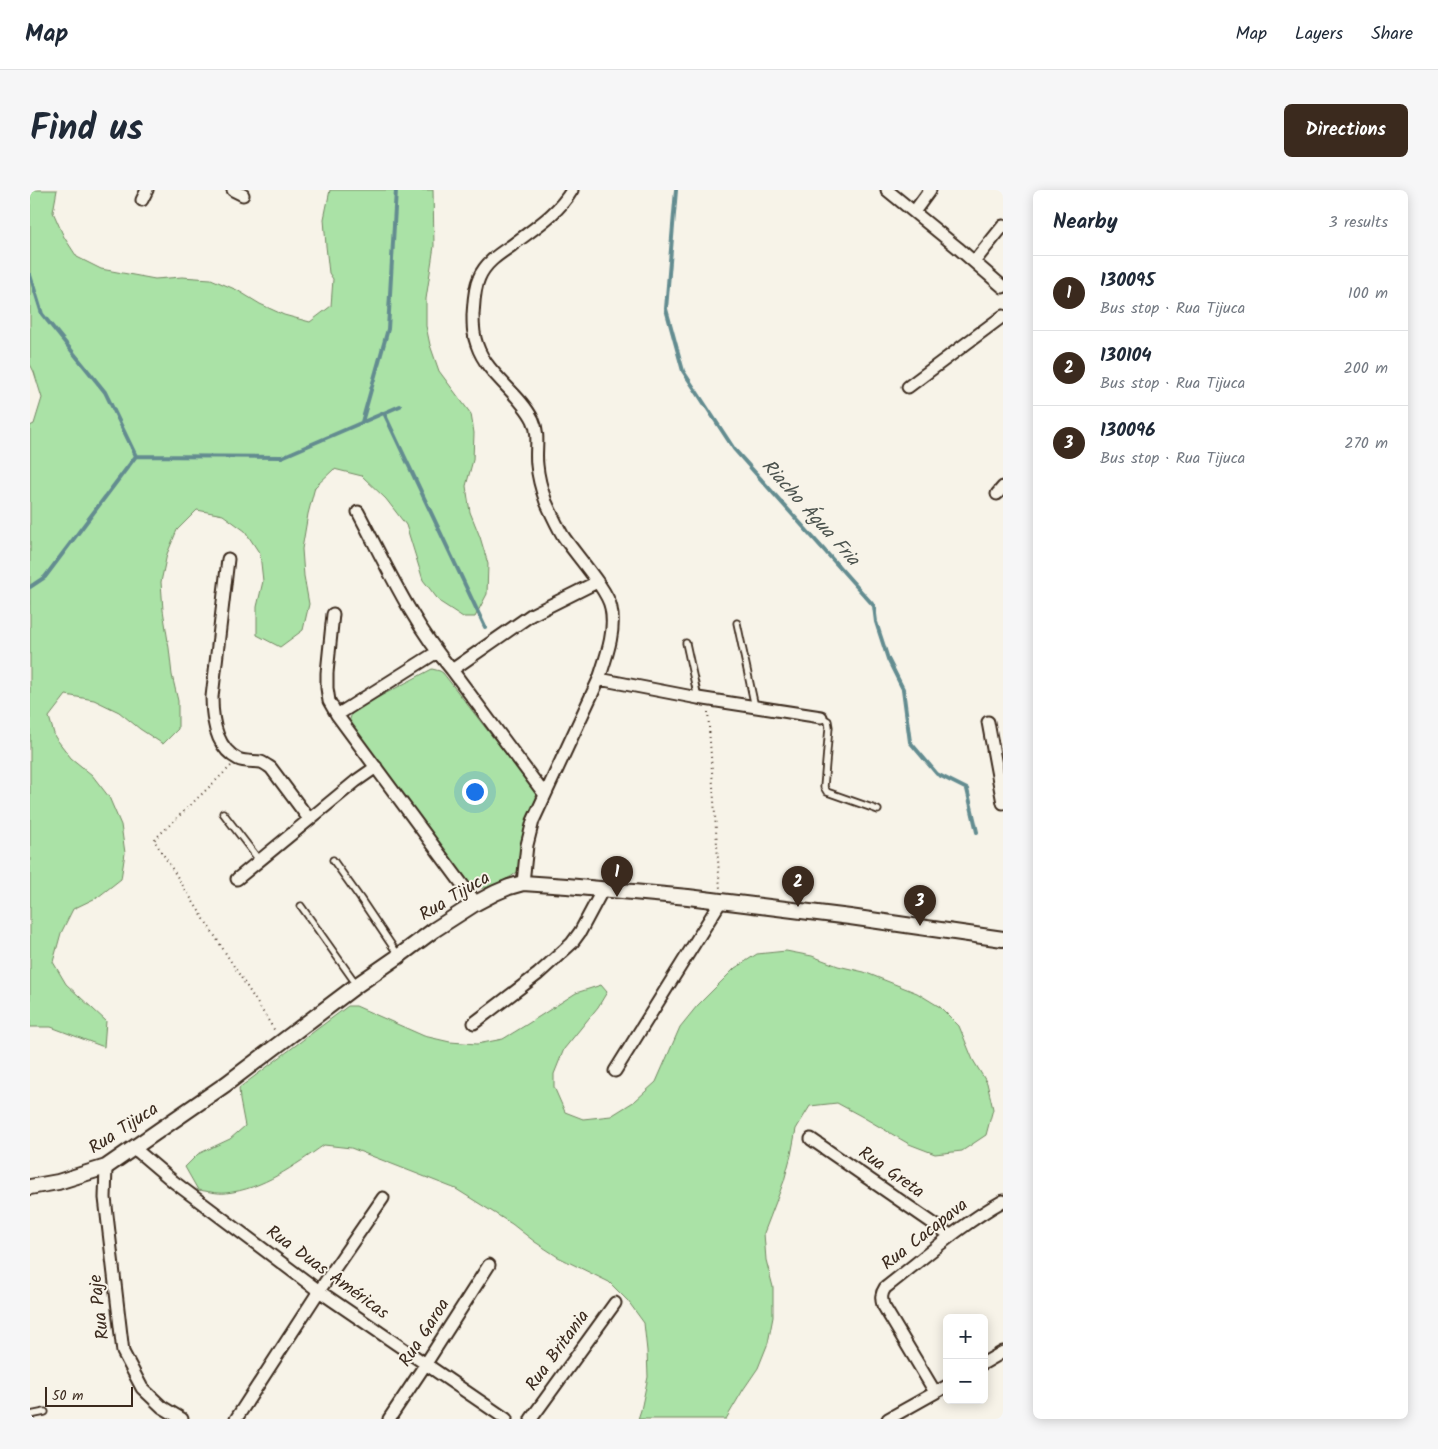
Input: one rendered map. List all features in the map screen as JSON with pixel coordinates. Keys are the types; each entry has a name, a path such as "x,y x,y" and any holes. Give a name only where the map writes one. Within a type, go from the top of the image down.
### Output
{"street":[{"path":"523,883 527,845 532,821 599,679 607,655 612,623 611,607 597,582 562,534 546,502 537,466 537,436 534,423 527,409 485,361 477,346 474,334 475,289 485,267 494,258 548,218 566,200 572,190"},
{"path":"887,190 1003,287"},
{"path":"914,212 930,190"},
{"path":"974,262 1003,226"},
{"path":"908,387 1003,316"},
{"path":"358,512 414,616 437,652 545,795"},
{"path":"228,559 212,697 212,714 215,729 227,750 238,760 262,763 271,768 309,819"},
{"path":"452,670 531,615 597,582"},
{"path":"332,614 327,688 328,701 336,715 476,903"},
{"path":"336,715 437,652"},
{"path":"599,679 703,699 822,717"},
{"path":"988,722 1003,803"},
{"path":"237,879 356,781 376,767"},
{"name":"Rua Tijuca","path":"30,1187 58,1182 106,1167 226,1084 357,984 434,930 495,892 523,883 721,901 850,917 1003,940"},
{"path":"474,1023 538,974 572,943 603,889"},
{"path":"615,1071 721,901"},
{"name":"Rua Greta","path":"811,1140 950,1236"},
{"name":"Rua Duas Américas","path":"134,1148 174,1182 319,1290 425,1365 506,1419"},
{"name":"Rua Paje","path":"106,1167 105,1198 123,1352 142,1388 162,1407 182,1419"},
{"path":"236,1419 319,1290 383,1198"},
{"name":"Rua Cacapava","path":"936,1392 883,1305 882,1293 950,1236 983,1212 1003,1201"},
{"name":"Rua Garoa","path":"389,1419 489,1265"},
{"name":"Rua Britania","path":"531,1419 614,1303"},
{"path":"988,1361 1003,1352"},
{"path":"888,1419 943,1388"}],"lane":[{"path":"737,623 755,707"},
{"path":"686,643 703,699"},
{"path":"822,717 828,720 829,727 824,787 826,792 878,810"},
{"path":"223,813 259,860"},
{"path":"333,860 399,956"},
{"path":"301,906 357,984"},
{"path":"30,1415 45,1412"}],"path":[{"path":"703,699 721,901"},
{"path":"238,760 154,840 282,1042"}],"green space":[{"path":"30,190 57,190 53,212 64,237 77,257 101,269 155,279 182,277 211,279 237,290 260,304 284,315 310,322 331,306 333,279 329,273 324,219 330,190 433,190 434,246 426,299 426,326 439,371 471,414 474,433 473,460 466,486 470,512 488,564 487,594 475,617 463,617 440,602 423,580 406,525 386,499 362,476 334,469 315,487 308,514 302,549 309,604 303,630 280,647 257,635 257,607 263,581 260,554 245,531 223,515 197,510 177,530 167,554 161,582 172,675 178,701 178,729 163,744 119,712 94,700 66,695 49,717 55,737 71,758 92,775 109,797 121,825 125,853 121,879 98,897 73,909 61,933 53,962 66,984 106,1021 104,1047 51,1027 30,1027 30,426 34,424 42,398 30,364"},
{"path":"432,669 443,673 535,792 537,800 518,871 507,879 488,887 478,888 468,883 349,722 352,713 356,709"},
{"path":"786,951 812,956 838,966 864,972 917,993 940,1007 959,1026 973,1060 987,1083 993,1109 986,1135 962,1151 935,1154 909,1144 837,1103 810,1106 796,1129 784,1181 764,1233 766,1260 773,1287 773,1317 768,1343 758,1368 726,1419 638,1419 648,1377 647,1351 644,1323 628,1301 609,1282 558,1257 512,1224 456,1189 351,1148 324,1145 278,1175 240,1191 216,1193 198,1190 185,1167 198,1154 230,1139 245,1126 239,1088 348,1006 356,1006 424,1036 450,1042 477,1044 503,1039 576,993 601,985 607,992 598,1007 564,1049 554,1074 554,1087 565,1112 583,1119 611,1116 635,1101 656,1082 680,1027 697,1006 735,968 757,954"}],"waterway":[{"path":"362,422 388,329 396,190"},
{"name":"Riacho Água Fria","path":"676,190 666,309 683,371 734,449 874,606 876,622 888,659 903,689 910,742 937,774 967,789 977,832"},
{"path":"30,275 42,314 105,392 136,456"},
{"path":"30,587 45,577 136,456 282,457 400,406"},
{"path":"384,413 485,627"}],"place":[{"name":"130095","path":"617,897"},
{"name":"130104","path":"798,907"},
{"name":"130096","path":"920,926"}]}
